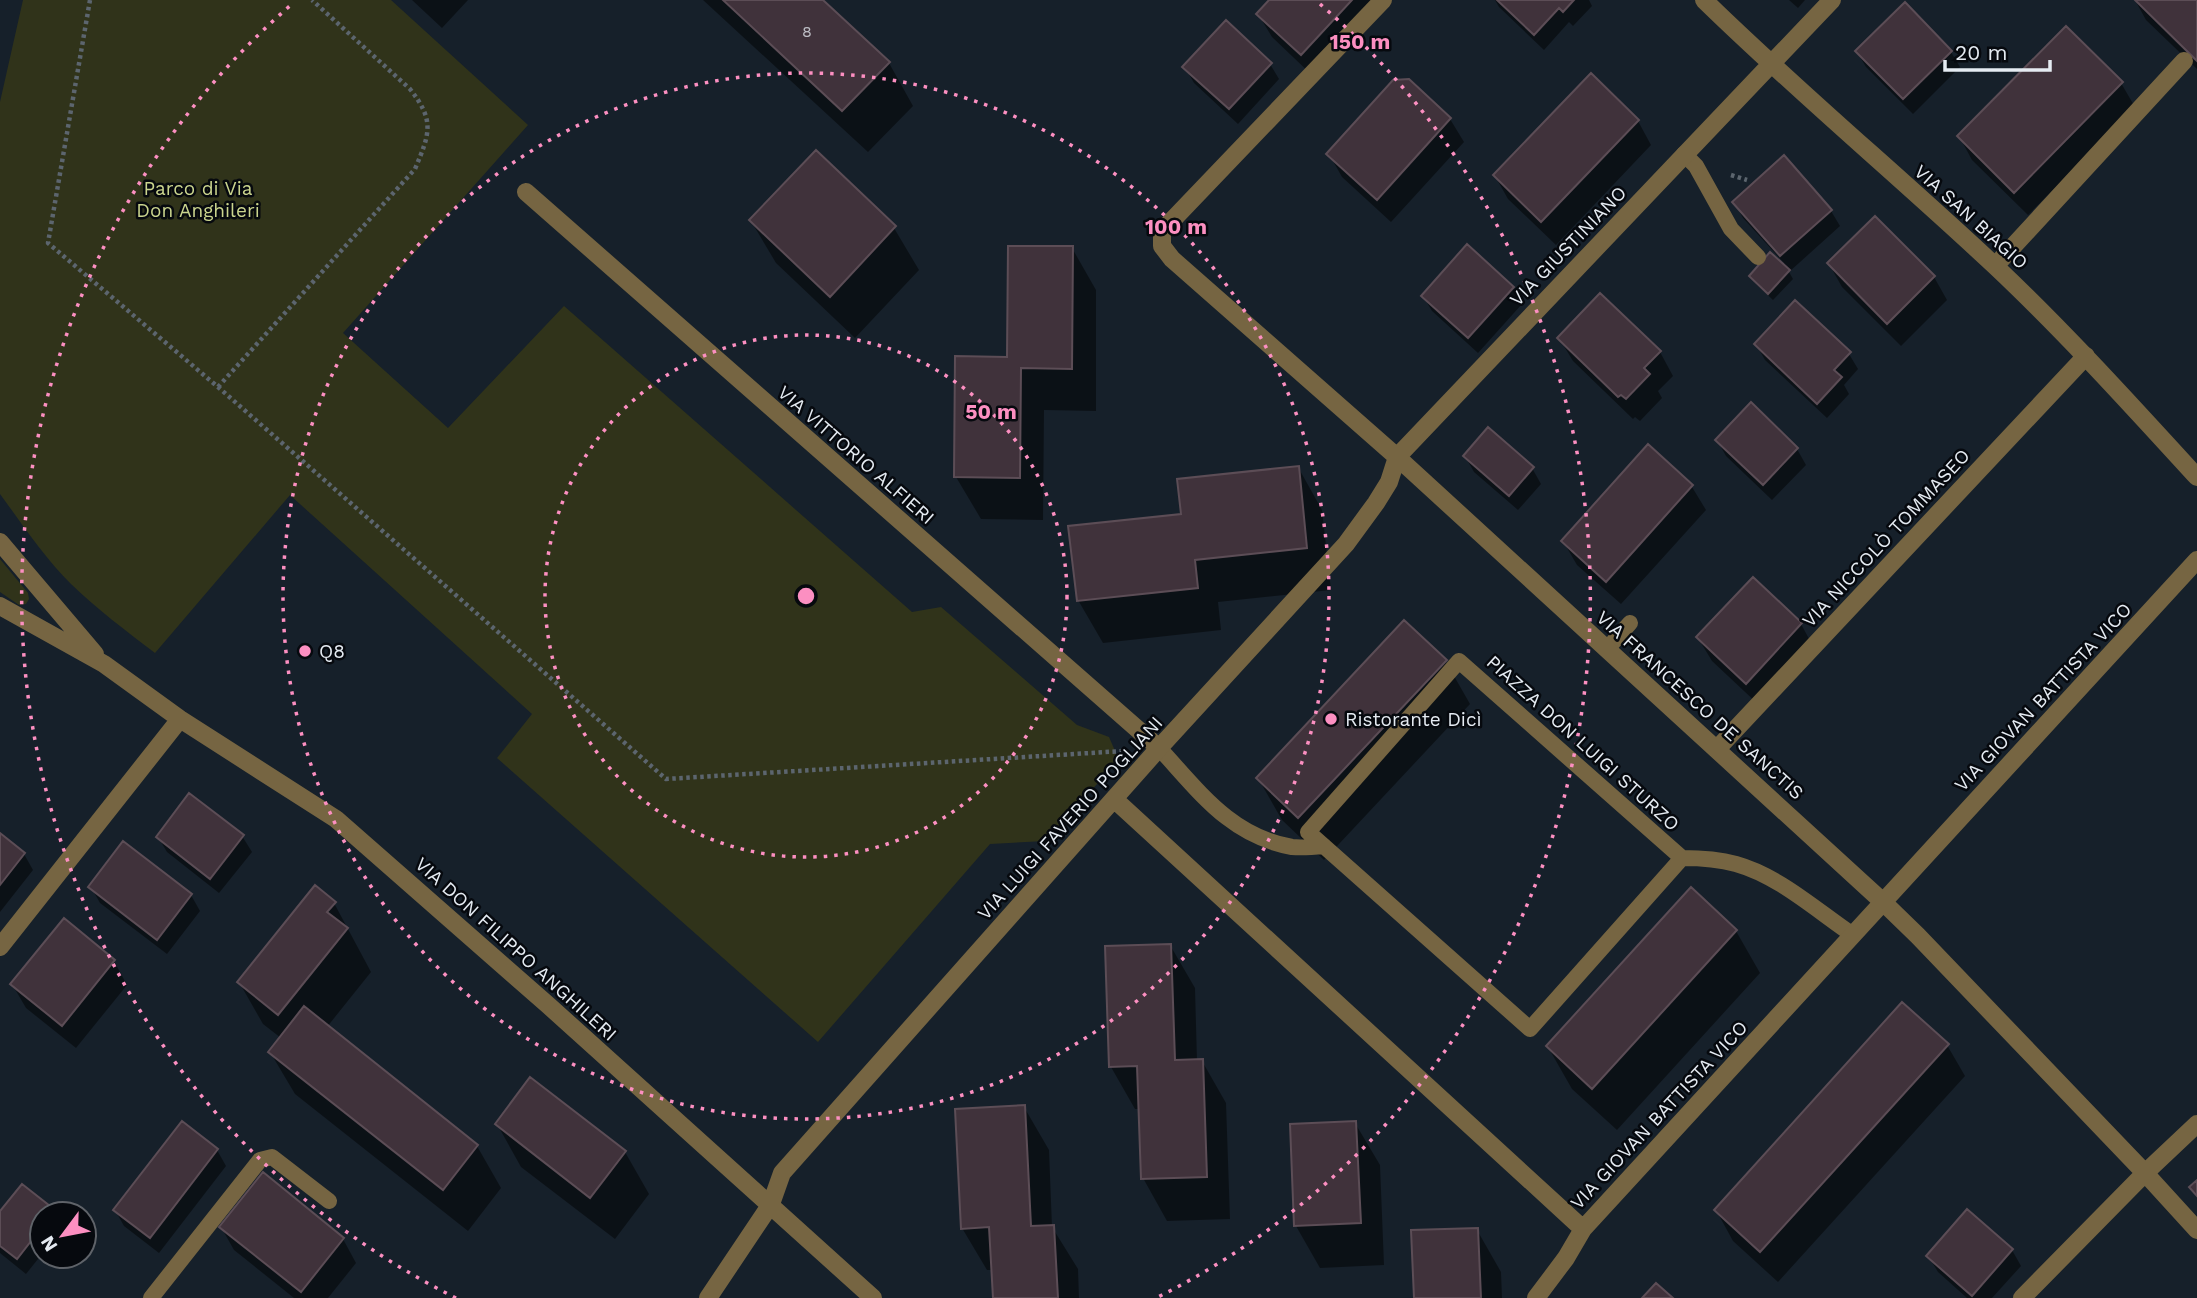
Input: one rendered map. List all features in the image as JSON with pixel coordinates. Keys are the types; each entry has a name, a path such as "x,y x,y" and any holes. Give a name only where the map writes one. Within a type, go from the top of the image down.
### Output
{"street":[{"name":"VIA FRANCESCO DE SANCTIS","path":"1383,0 1162,231 1162,246 1172,259 1396,457 1883,902 2145,1172 2197,1230"},
{"name":"VIA SAN BIAGIO","path":"1704,0 1770,64 1995,266 2086,356 2197,477"},
{"name":"VIA GIUSTINIANO","path":"1396,457 1832,0"},
{"path":"1995,266 2185,61"},
{"name":"VIA VITTORIO ALFIERI","path":"526,192 1159,748"},
{"name":"VIA NICCOLÒ TOMMASEO","path":"1717,749 2086,356"},
{"name":"VIA LUIGI FAVERIO POGLIANI","path":"708,1298 771,1204 782,1173 1159,748 1346,544 1389,482 1396,457"},
{"name":"VIA DON FILIPPO ANGHILERI","path":"0,542 104,664"},
{"name":"VIA GIOVAN BATTISTA VICO","path":"1114,799 1583,1229 2197,560"},
{"name":"VIA DON FILIPPO ANGHILERI","path":"0,607 104,664 180,719 336,819 771,1204 873,1298"},
{"path":"0,947 180,719"},
{"path":"2022,1298 2145,1172 2197,1124"},
{"path":"1536,1298 1566,1258 1583,1229"}],"lane":[{"path":"1684,154 1696,166 1731,229 1758,257"},
{"path":"1607,649 1630,623"},
{"name":"PIAZZA DON LUIGI STURZO","path":"1459,661 1682,858 1530,1030 1324,846 1308,832 1459,661"},
{"path":"1159,748 1213,806 1235,825 1264,839 1294,847 1324,846"},
{"path":"1682,858 1708,858 1737,864 1759,873 1777,882 1853,935"},
{"path":"151,1298 260,1160 272,1157 329,1201"}],"path":[{"path":"90,0 48,243 218,387 666,779 1159,748"},
{"path":"218,387 415,169 429,127 423,106 410,89 312,0"}],"green space":[{"name":"Parco di Via Don Anghileri","path":"23,0 391,0 528,125 343,333 448,428 564,306 912,612 941,607 1077,725 1109,737 1119,760 1045,841 990,844 818,1042 497,758 532,714 290,495 155,653 101,611 61,574 0,494 0,102"},
{"path":"0,559 28,593 26,604 19,605 0,592"}],"building":[{"path":"723,0 823,0 890,62 842,111"},
{"path":"1269,0 1352,0 1301,55 1256,14"},
{"path":"1497,0 1574,0 1563,12 1559,8 1534,35"},
{"path":"2135,0 2197,0 2197,61"},
{"path":"1905,2 1952,51 1903,99 1855,51"},
{"path":"1226,20 1272,63 1229,109 1182,67"},
{"path":"2066,26 2123,82 2014,193 1957,136"},
{"path":"1591,73 1639,120 1541,222 1493,175"},
{"path":"1409,79 1451,118 1377,200 1326,154 1393,80"},
{"path":"816,150 896,226 830,297 749,220"},
{"path":"1784,155 1832,210 1780,256 1732,202"},
{"path":"1875,216 1935,276 1887,324 1827,263"},
{"path":"1467,244 1514,287 1468,338 1421,296"},
{"path":"1008,246 1073,246 1072,369 1021,368 1020,478 954,477 955,356 1007,357"},
{"path":"1770,252 1790,270 1768,294 1749,276"},
{"path":"1600,293 1661,351 1644,368 1650,374 1626,399 1621,395 1618,397 1557,338"},
{"path":"1795,300 1851,352 1834,370 1842,377 1817,404 1754,344"},
{"path":"1751,402 1798,448 1763,485 1715,440"},
{"path":"1488,427 1534,467 1509,496 1463,456"},
{"path":"1648,444 1693,485 1606,582 1561,541"},
{"path":"1299,466 1307,548 1195,560 1198,588 1077,601 1068,526 1181,514 1177,479"},
{"path":"1753,577 1802,623 1746,684 1696,637"},
{"path":"1404,620 1447,660 1298,818 1256,778"},
{"path":"189,793 244,835 210,879 156,837"},
{"path":"0,833 25,853 0,885"},
{"path":"123,841 192,894 157,940 88,887"},
{"path":"315,885 336,902 327,912 348,928 278,1015 237,982"},
{"path":"1691,887 1737,930 1592,1089 1546,1046"},
{"path":"64,918 115,960 62,1026 10,984"},
{"path":"1171,944 1175,1060 1203,1059 1207,1177 1141,1179 1137,1066 1109,1067 1105,946"},
{"path":"1902,1002 1949,1044 1760,1252 1714,1210"},
{"path":"304,1006 478,1145 443,1190 268,1052"},
{"path":"530,1077 626,1151 590,1198 495,1124"},
{"path":"1025,1105 1031,1226 1054,1225 1058,1298 993,1298 989,1227 961,1229 955,1109"},
{"path":"182,1121 218,1149 150,1238 113,1210"},
{"path":"1356,1121 1361,1223 1294,1226 1290,1124"},
{"path":"263,1172 344,1238 301,1292 219,1227"},
{"path":"2197,1180 2197,1196 2189,1187"},
{"path":"22,1184 42,1200 28,1200 28,1245 17,1259 0,1246 0,1211"},
{"path":"1967,1209 2013,1249 1972,1296 1926,1256"},
{"path":"1478,1228 1481,1298 1414,1298 1411,1230"},
{"path":"1656,1283 1673,1298 1642,1298"}],"place":[{"name":"Q8","path":"305,651"},
{"name":"Ristorante Dicì","path":"1331,719"}]}
